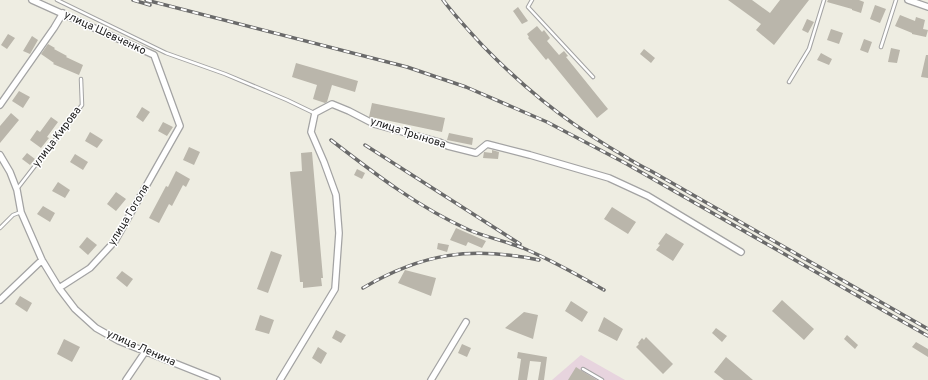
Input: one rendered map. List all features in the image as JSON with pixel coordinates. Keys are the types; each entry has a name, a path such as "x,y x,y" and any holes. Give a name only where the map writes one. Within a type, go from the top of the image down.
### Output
{"street":[{"name":"улица Шевченко","path":"32,0 154,56 180,126"},
{"path":"908,0 928,7"},
{"path":"0,105 63,14"},
{"name":"улица Трынова","path":"315,113 332,104 374,124 439,142 448,146 476,153 488,144 609,178 648,196 741,252"},
{"path":"280,380 335,289 339,234 336,195 311,132 315,113"},
{"name":"улица Гоголя","path":"59,288 90,268 115,241 180,126"},
{"name":"улица Ленина","path":"0,156 10,172 17,190 21,212 42,260 59,288 75,309 96,328 119,341 217,380"},
{"path":"0,300 42,260"},
{"path":"431,380 466,322"},
{"path":"126,380 145,352"}],"lane":[{"path":"57,0 166,53 225,74 315,113"},
{"path":"532,0 528,7 593,78"},
{"path":"789,82 809,49 824,0"},
{"path":"881,47 896,0"},
{"name":"улица Кирова","path":"17,190 82,105 81,79"},
{"path":"0,228 13,215 21,212"},
{"path":"583,369 602,380"}],"shaded area":[{"path":"581,355 625,380 552,380"}],"building":[{"path":"728,0 752,0 770,13 780,0 809,0 774,45 756,30 761,24"},
{"path":"828,0 859,0 864,2 861,13 827,2"},
{"path":"875,5 886,9 880,23 870,19"},
{"path":"518,7 528,21 522,24 513,11"},
{"path":"900,15 915,21 916,17 925,20 923,29 928,30 926,37 912,34 895,26"},
{"path":"807,19 814,22 808,33 802,30"},
{"path":"537,26 542,32 544,30 550,38 547,41 559,55 564,51 568,56 566,57 608,109 597,118 548,58 546,60 528,38 529,37 527,34"},
{"path":"831,29 843,33 839,44 827,40"},
{"path":"8,34 15,38 7,49 1,45"},
{"path":"32,36 38,40 30,54 23,51"},
{"path":"864,39 872,42 868,53 860,50"},
{"path":"48,44 67,56 66,57 83,65 79,75 53,64 54,63 41,54"},
{"path":"891,48 900,50 897,63 888,62"},
{"path":"644,49 655,58 651,63 640,54"},
{"path":"821,53 832,59 829,65 817,60"},
{"path":"926,55 928,55 928,78 921,77"},
{"path":"296,63 358,81 355,92 332,85 327,102 325,103 313,99 317,85 292,77"},
{"path":"19,91 30,97 23,108 12,101"},
{"path":"372,103 445,118 442,132 369,117"},
{"path":"142,107 150,112 143,122 136,117"},
{"path":"11,113 19,120 0,143 0,126"},
{"path":"51,117 58,122 47,137 49,138 41,148 30,140 37,130 40,132"},
{"path":"163,122 173,127 167,136 158,131"},
{"path":"90,132 103,140 97,148 85,141"},
{"path":"449,133 473,138 472,145 447,140"},
{"path":"189,147 200,152 194,165 183,160"},
{"path":"492,150 499,152 498,159 483,158 484,152 492,153"},
{"path":"312,152 323,278 321,278 322,286 303,288 303,282 300,282 290,172 302,171 301,153"},
{"path":"27,153 35,159 30,165 22,159"},
{"path":"75,154 88,162 83,170 70,162"},
{"path":"357,169 365,173 362,179 354,175"},
{"path":"176,171 190,179 186,187 183,185 172,206 169,204 159,223 149,218"},
{"path":"58,182 70,190 65,198 52,191"},
{"path":"116,192 126,199 116,211 107,204"},
{"path":"43,206 55,213 50,222 37,214"},
{"path":"612,207 636,222 628,234 604,219"},
{"path":"456,228 486,241 482,248 468,242 466,246 450,240"},
{"path":"666,233 684,244 673,261 656,250 660,245 658,244"},
{"path":"87,237 97,245 88,255 79,247"},
{"path":"438,243 449,245 447,252 437,249"},
{"path":"271,251 282,255 268,293 257,289"},
{"path":"405,270 436,278 431,296 398,283"},
{"path":"122,271 133,279 127,287 116,278"},
{"path":"20,296 32,303 27,312 15,304"},
{"path":"782,300 814,329 804,340 772,311"},
{"path":"571,301 588,312 582,322 565,311"},
{"path":"524,312 538,315 533,339 505,328"},
{"path":"260,315 274,320 269,334 255,330"},
{"path":"604,317 623,329 617,341 598,331"},
{"path":"716,328 727,336 722,342 712,333"},
{"path":"336,330 346,335 341,343 332,338"},
{"path":"847,335 858,345 855,349 844,339"},
{"path":"646,337 673,364 663,374 636,347 642,338 644,340"},
{"path":"64,339 80,347 72,362 57,354"},
{"path":"916,342 928,349 928,357 912,347"},
{"path":"462,344 471,348 467,357 458,353"},
{"path":"318,347 327,353 321,364 312,358"},
{"path":"518,352 547,357 544,380 538,380 541,362 530,361 527,380 518,380 521,359 517,358"},
{"path":"726,357 753,380 724,380 714,372"},
{"path":"576,367 582,371 597,380 568,380"}],"railway":[{"path":"133,0 150,5"},
{"path":"146,0 407,67 466,87 547,122 625,163 928,336"},
{"path":"443,0 467,29 513,75 558,113 591,136 928,329"},
{"path":"331,140 397,189 450,221 469,230 533,253 604,290"},
{"path":"365,145 520,244"},
{"path":"363,288 406,267 427,260 448,256 469,253 514,256 539,260"}]}
